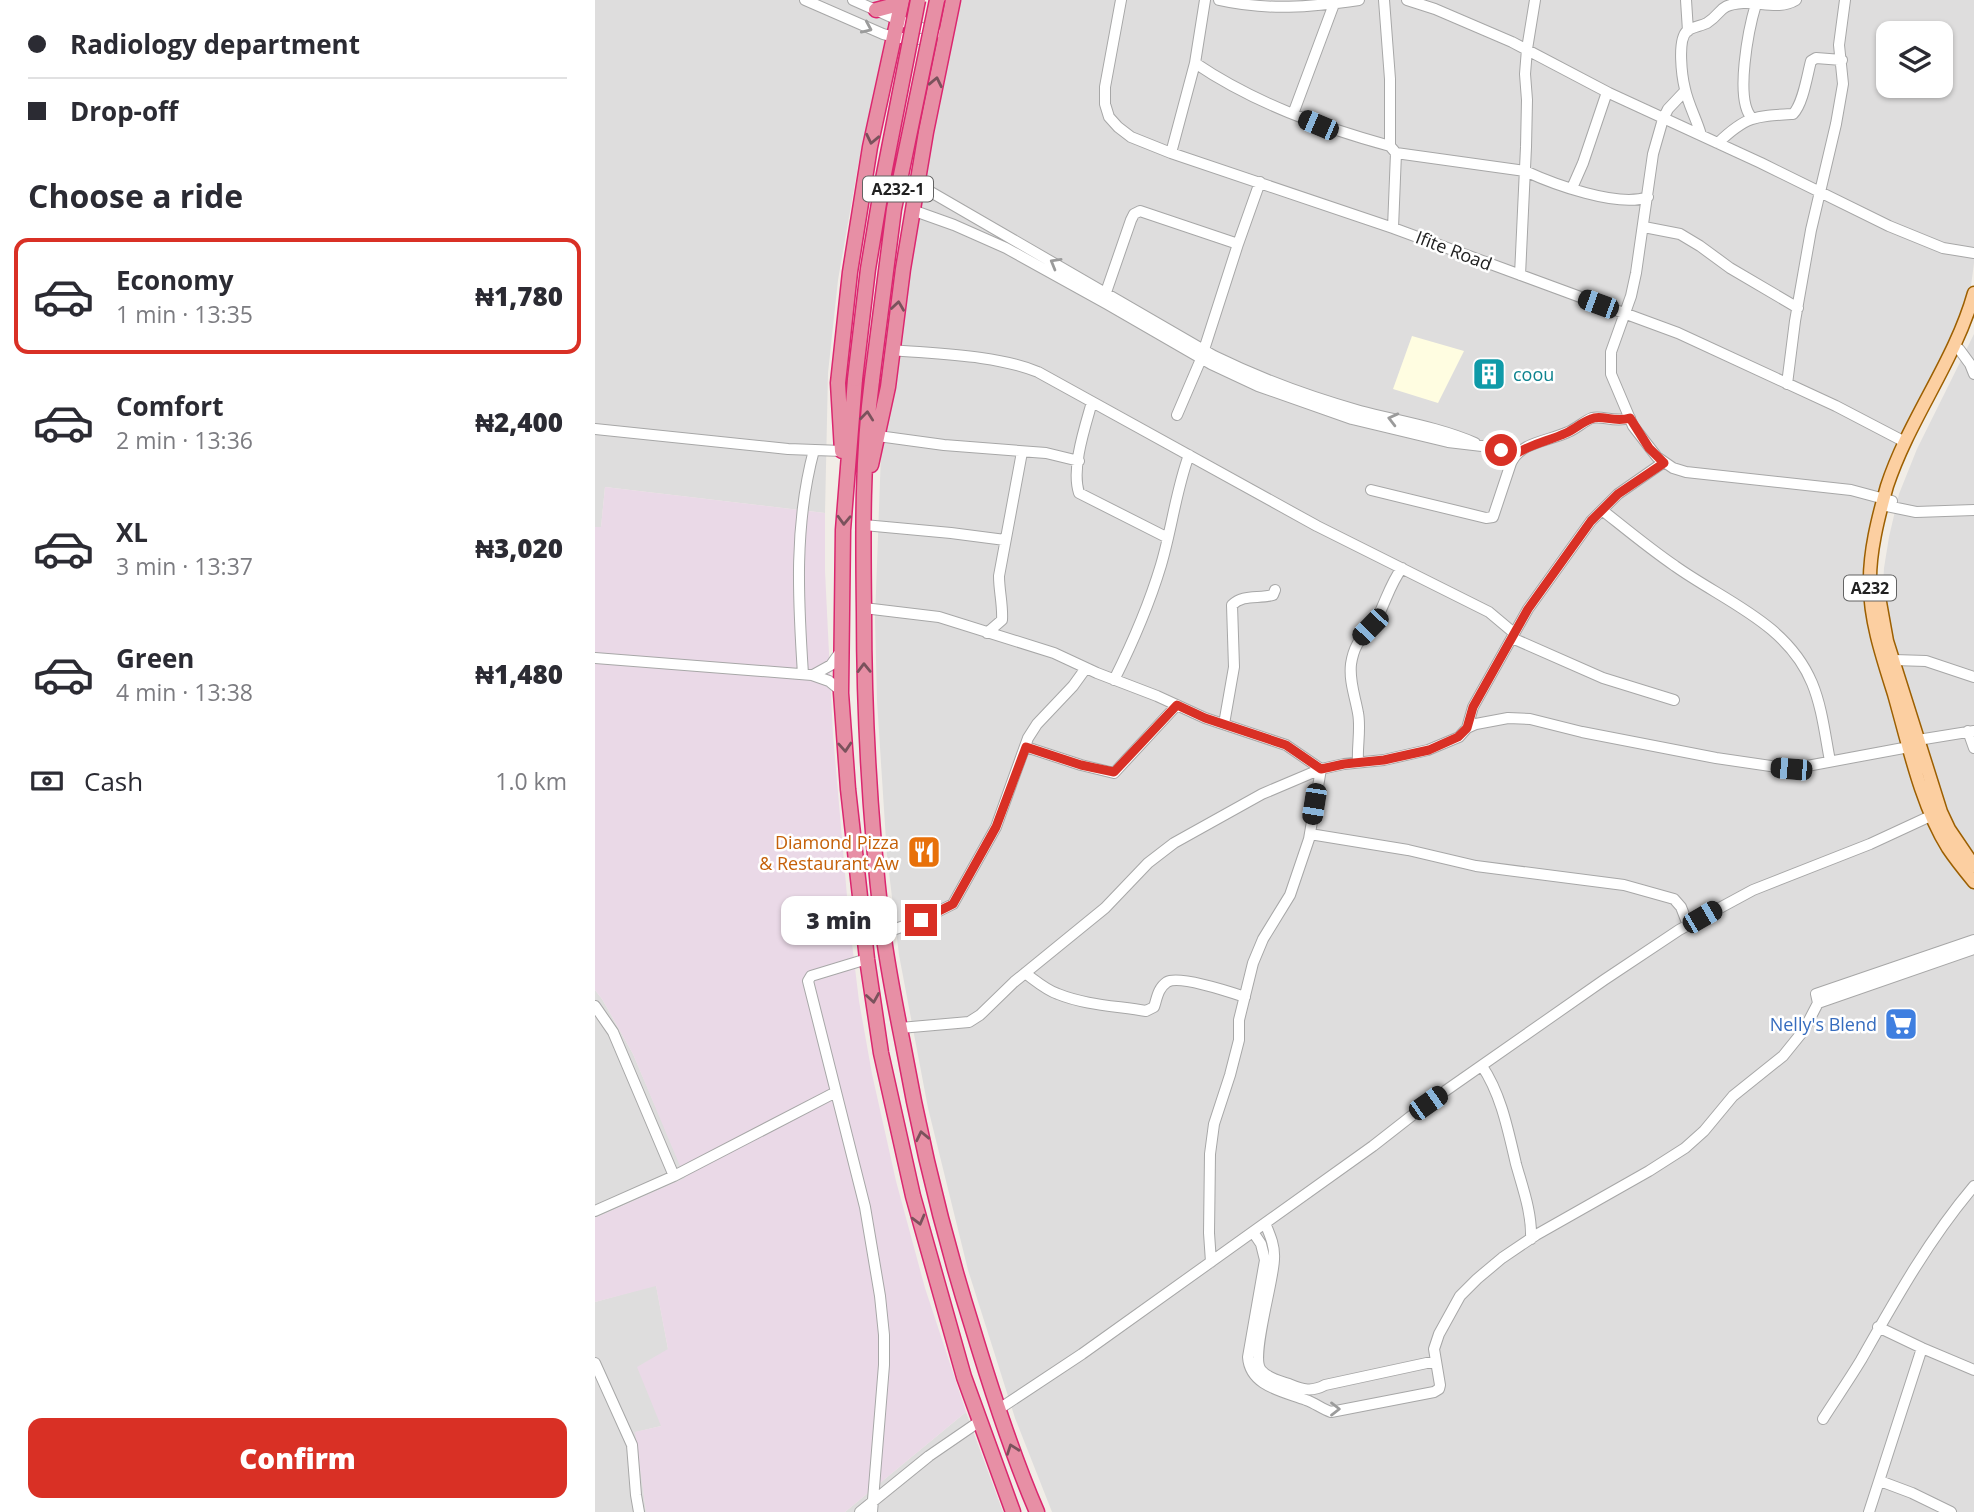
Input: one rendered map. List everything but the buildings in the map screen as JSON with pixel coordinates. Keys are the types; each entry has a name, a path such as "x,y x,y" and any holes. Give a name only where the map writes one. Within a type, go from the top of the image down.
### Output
{"highway":[{"path":"876,10 902,0"},
{"path":"845,492 838,383 850,272 870,147 902,0"},
{"name":"A232-1","path":"918,0 878,205 855,379 845,492 841,691 849,802 881,1053 910,1184 939,1293 964,1377 1013,1512"},
{"name":"A232-1","path":"937,0 894,209 866,422 864,608 868,778 884,933 899,1028 923,1144 962,1295 1009,1441 1037,1512"},
{"path":"864,494 888,387 912,210 953,0"}],"main road":[{"name":"A232","path":"1913,743 1880,604 1878,561 1895,464 1960,332 1974,293"},
{"name":"A232","path":"1974,320 1911,446 1887,503 1870,563 1872,610 1887,670 1948,848 1974,882"},
{"name":"A232","path":"1936,813 1974,866"}],"street":[{"path":"805,0 894,38 918,40 946,36"},
{"path":"853,0 898,20 946,36"},
{"name":"Ifite Road","path":"1121,0 1105,87 1105,104 1109,117 1131,137 1393,228 1678,333 1905,442"},
{"path":"1171,153 1195,63 1205,0"},
{"path":"1219,0 1263,8 1359,0"},
{"path":"1384,0 1391,79 1393,228"},
{"path":"1407,0 1435,9 1527,49 1607,92 1889,226 1931,243 1974,253"},
{"path":"1520,275 1527,49 1535,0"},
{"path":"1686,0 1688,31"},
{"path":"1701,135 1685,90 1681,51 1683,38 1688,31 1711,20 1726,5 1746,3 1778,6 1796,0"},
{"path":"1787,384 1811,230 1843,84 1839,44 1845,0"},
{"path":"1293,114 1334,4"},
{"path":"1752,118 1746,112 1744,98 1745,62 1750,24 1756,4"},
{"path":"1718,143 1732,130 1752,118 1793,114 1800,102 1811,61 1816,58 1842,60"},
{"path":"1195,63 1229,84 1293,114 1393,150 1525,171 1542,179 1605,197 1633,201 1648,197"},
{"path":"1685,90 1675,99 1663,119 1653,154 1636,274 1611,352 1611,374 1630,418 1649,448 1672,468 1703,475 1851,490 1916,512 1974,510"},
{"path":"1572,188 1607,92"},
{"path":"1177,415 1203,354 1260,182"},
{"path":"917,184 1258,386 1352,419 1514,455"},
{"path":"938,218 947,201"},
{"path":"912,210 938,218 1006,248 1104,297"},
{"path":"1104,297 1131,220 1134,214 1140,211 1238,244"},
{"path":"963,229 971,214"},
{"path":"1644,227 1679,234 1730,268 1798,307"},
{"path":"1959,349 1974,374"},
{"path":"892,350 953,355 1025,367 1073,390 1317,526 1489,612 1513,636 1603,678 1674,700"},
{"path":"1092,402 1079,461 1076,485 1079,493 1168,538"},
{"path":"1371,490 1486,518 1493,517 1514,455 1564,434 1591,418 1617,421 1630,418"},
{"path":"595,429 842,452"},
{"path":"878,436 944,445 1046,453 1079,461"},
{"path":"808,675 799,552 803,503 814,450"},
{"path":"987,633 1002,620 999,576 1022,452"},
{"path":"1114,680 1135,638 1152,593 1189,455"},
{"path":"1467,728 1473,707 1528,609 1591,521 1618,494 1664,463"},
{"path":"1602,510 1675,567 1734,602 1772,629 1792,649 1811,681 1819,704 1830,761"},
{"path":"864,525 1005,540"},
{"path":"1358,762 1358,714 1351,681 1354,650 1379,614 1402,568"},
{"path":"1224,724 1234,667 1234,602 1243,597 1273,595 1275,590"},
{"path":"864,608 939,617 1054,653 1224,724 1286,745 1321,769"},
{"path":"808,675 831,665 841,651"},
{"path":"595,658 808,675 829,681 841,691"},
{"path":"1894,660 1926,661 1974,677"},
{"path":"884,933 921,920 953,904 996,827 1028,738 1086,668"},
{"path":"1026,747 1081,765 1114,772 1177,705"},
{"path":"899,1028 969,1022 980,1016 1025,973 1105,908 1148,863 1174,843 1262,794 1321,769 1429,750 1458,737 1476,724 1508,718 1530,719 1582,732 1791,769 1971,731 1974,748"},
{"path":"1211,1262 1210,1154 1213,1124 1239,1040 1239,1020 1253,963 1263,939 1290,895 1310,834 1321,769"},
{"path":"999,1409 1082,1354 1604,980 1688,925 1753,890 1870,844 1936,813"},
{"path":"1310,834 1408,850 1476,866 1624,885 1674,898 1688,925"},
{"path":"1253,1232 1261,1244 1265,1259 1248,1357 1249,1367 1257,1379 1264,1385 1331,1412 1434,1392 1439,1389 1434,1349 1439,1334 1460,1297 1493,1265 1544,1230 1685,1148 1704,1131 1733,1096 1783,1056 1804,1030 1817,999 1974,940"},
{"path":"1817,999 1974,949"},
{"path":"867,959 811,976 809,981 865,1207 884,1335 883,1400 873,1506"},
{"path":"1025,973 1058,995 1146,1011 1154,1007 1163,986 1173,980 1245,997"},
{"path":"596,1011 613,1032 674,1175"},
{"path":"1482,1066 1497,1095 1531,1221 1531,1239"},
{"path":"595,1211 674,1175 837,1092"},
{"path":"1823,1419 1951,1213 1974,1185"},
{"path":"1531,1221 1544,1230"},
{"path":"1265,1223 1274,1246 1274,1262 1258,1347 1259,1369 1269,1377 1312,1391 1325,1385 1436,1361"},
{"path":"1878,1327 1974,1370"},
{"path":"1869,1512 1922,1348"},
{"path":"595,1363 632,1445 639,1512"},
{"path":"860,1512 873,1506 929,1456 980,1422"},
{"path":"1880,1480 1951,1512"}],"shaded area":[{"path":"595,0 893,0 858,166 838,280 828,373 825,513 605,487 601,528 595,527"},
{"path":"960,0 1974,0 1974,263 1971,286 1963,312 1875,511 1867,543 1863,584 1872,636 1959,870 1974,889 1974,1512 1052,1512 1015,1418 968,1270 928,1108 899,955 887,856 877,701 875,619 881,453 894,395 925,169"},
{"path":"1974,334 1974,858 1952,824 1941,799 1890,633 1883,586 1889,537 1899,494 1917,449"},
{"path":"1412,336 1464,351 1438,403 1393,389"},
{"path":"605,487 825,513 833,735 859,1001 896,1181 925,1288 966,1412 845,1512 646,1512 635,1432 661,1426 637,1367 668,1349 656,1286 595,1302 595,1218 685,1178 633,1054 595,990 595,527 601,527"},
{"path":"595,990 633,1054 686,1178 595,1218"},
{"path":"656,1285 668,1349 661,1426 636,1432 646,1512 595,1512 595,1302"},
{"path":"966,1412 1003,1512 845,1512"}],"place":[{"name":"coou","path":"1489,374"},
{"name":"Diamond Pizza & Restaurant Aw","path":"924,852"},
{"name":"Nelly's Blend","path":"1901,1024"}],"route":[{"path":"921,920 953,904 996,827 1026,747 1105,772 1114,772 1177,705 1205,718 1286,745 1321,769 1429,750 1458,737 1467,728 1473,707 1528,609 1591,521 1618,494 1664,463 1649,448 1630,418 1617,421 1591,418 1579,427 1514,455 1501,450"}]}
